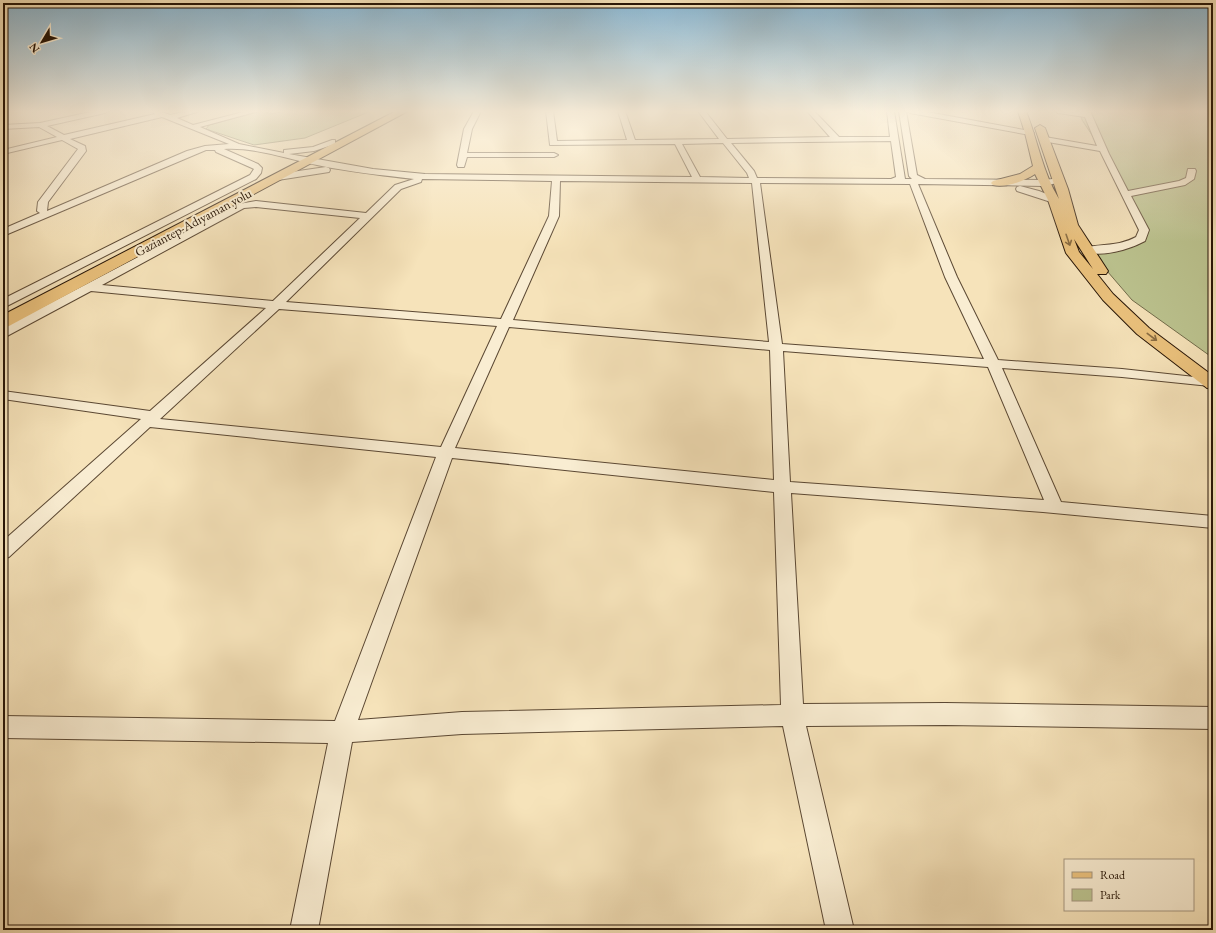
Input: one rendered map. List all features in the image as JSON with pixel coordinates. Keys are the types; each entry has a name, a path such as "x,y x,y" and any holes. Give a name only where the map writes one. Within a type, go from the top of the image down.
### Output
{"highway":[{"name":"Gaziantep-Adıyaman yolu","path":"3,313 271,173 301,162 315,155"},
{"name":"Gaziantep-Adıyaman yolu","path":"3,322 271,173"}],"main road":[{"path":"1035,155 1038,167 1053,188 1072,225 1107,281 1212,378"},
{"path":"1048,155 1053,188 1073,253 1108,297 1143,331 1212,378"},
{"path":"997,182 1020,178 1032,173 1038,167"}],"street":[{"path":"42,211 43,202 79,155"},
{"path":"3,228 176,155"},
{"path":"3,233 184,155"},
{"path":"3,304 254,177 258,168 228,155"},
{"path":"262,155 271,173 332,168 405,176 450,177 555,170 755,182 894,181 919,184 997,182 1053,188"},
{"path":"273,155 332,168 386,177 418,180 555,170"},
{"path":"328,155 327,160 332,168"},
{"path":"450,177 460,171 464,155 555,170 698,179 755,182 919,184 1009,187 1030,191 1053,188"},
{"path":"304,930 342,732 446,452 554,216 554,155"},
{"path":"684,155 698,179"},
{"path":"736,155 751,173 755,182 776,347 792,716 840,930"},
{"path":"894,181 901,178 897,155"},
{"path":"909,155 913,176 919,184 952,277 993,363 1055,508"},
{"path":"1088,250 1131,244 1141,239 1144,230 1140,219 1126,197 1126,194 1106,155"},
{"path":"1126,194 1182,183 1190,179 1192,171"},
{"path":"386,177 393,181 398,187"},
{"path":"3,552 276,305 398,187 418,180"},
{"path":"3,333 236,208 250,204 368,216"},
{"path":"89,287 276,305 505,323 776,347 1122,373 1212,378"},
{"path":"3,395 150,419 446,452 782,487 1213,522"},
{"path":"3,409 19,398"},
{"path":"3,727 342,732 462,723 792,716 945,714 1213,718"}],"green space":[{"path":"1105,155 1213,155 1213,358 1132,300 1089,250 1133,244 1146,230 1118,174"}]}
